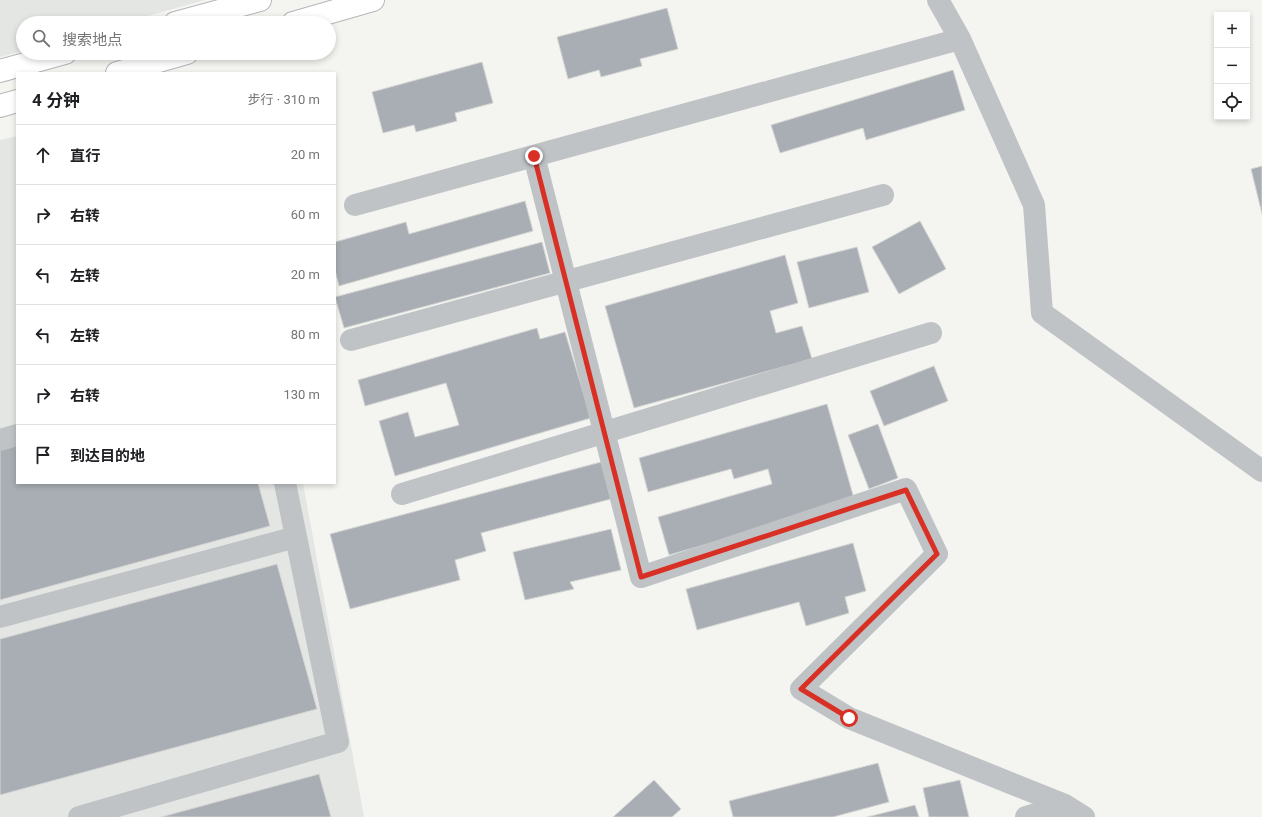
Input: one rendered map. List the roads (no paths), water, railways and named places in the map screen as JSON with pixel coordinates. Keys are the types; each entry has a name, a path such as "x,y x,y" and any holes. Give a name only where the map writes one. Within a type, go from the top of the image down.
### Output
{"main road":[{"path":"201,16 260,0"},
{"path":"317,16 373,0"},
{"path":"0,71 40,60"},
{"path":"120,72 162,60"},
{"path":"0,106 16,101"}],"street":[{"path":"938,0 960,38 1034,205 1042,313 1262,471"},
{"path":"355,205 960,38"},
{"path":"534,156 641,577 906,490 937,554 801,689 849,718 1065,805 1084,817"},
{"path":"351,340 883,195"},
{"path":"402,494 931,333"},
{"path":"0,440 16,435"},
{"path":"79,817 338,742 285,484"},
{"path":"0,617 296,537"},
{"path":"1026,817 1065,805"}]}
